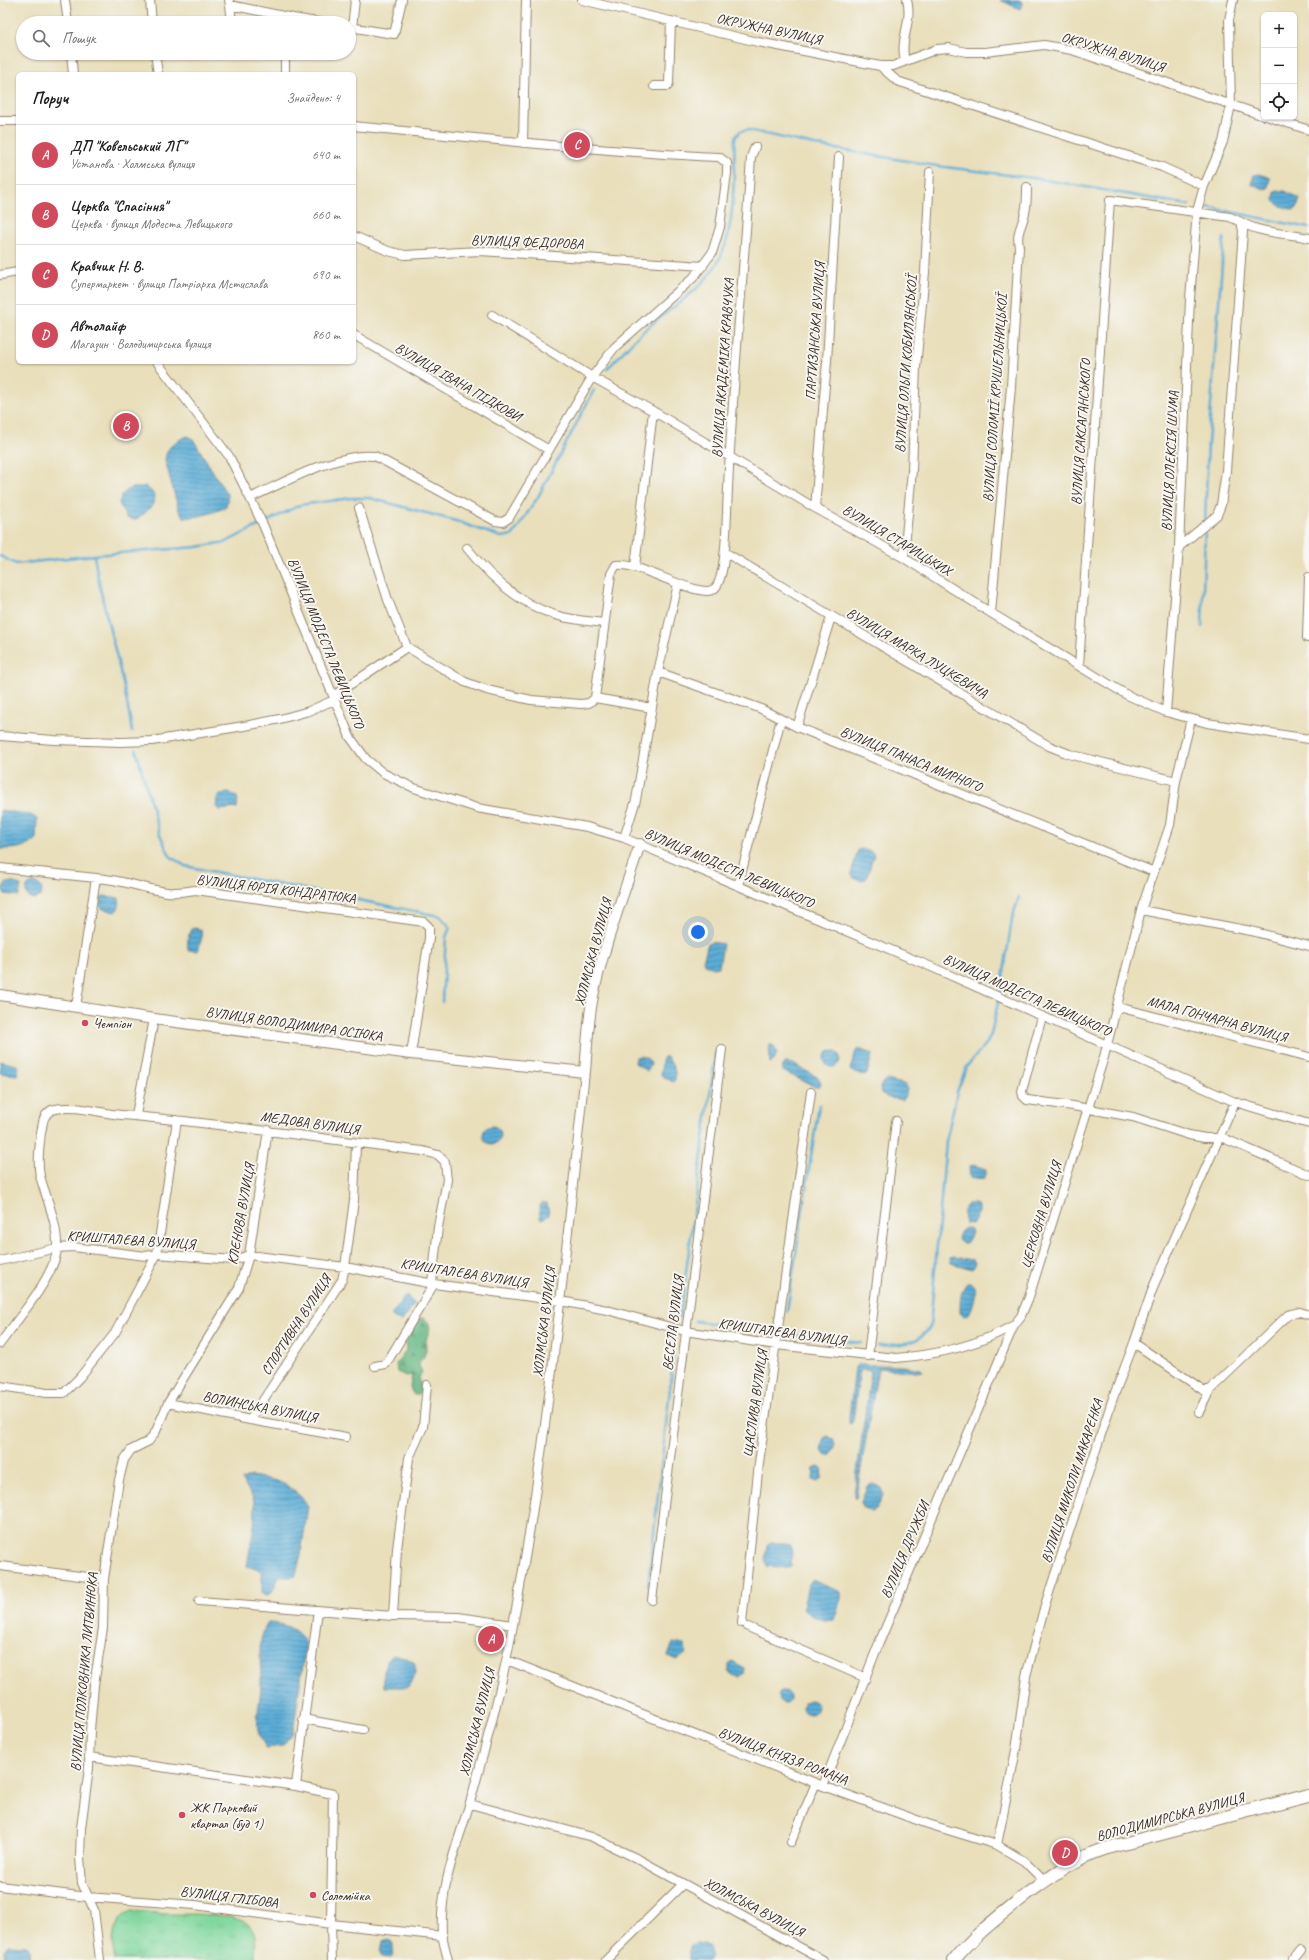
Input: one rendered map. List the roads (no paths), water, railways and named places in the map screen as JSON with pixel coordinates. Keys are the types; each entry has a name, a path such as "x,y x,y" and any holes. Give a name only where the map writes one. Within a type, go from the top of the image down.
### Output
{"main road":[{"name":"ВОЛОДИМИРСЬКА ВУЛИЦЯ","path":"954,1960 974,1937 1044,1881 1074,1861 1104,1849 1309,1795"}],"street":[{"path":"65,0 67,16"},
{"path":"150,0 151,16"},
{"path":"353,16 355,0"},
{"path":"356,28 394,34 402,0"},
{"path":"523,143 526,0"},
{"name":"ОКРУЖНА ВУЛИЦЯ","path":"582,0 758,42 863,61 880,66 893,66 937,49 949,48 966,52 985,52 1044,45 1072,50 1261,115"},
{"path":"905,61 902,51 908,23 909,8 906,0"},
{"name":"ВУЛИЦЯ ОЛЕКСІЯ ШУМА","path":"1166,712 1179,547 1190,299 1197,211 1204,186 1223,142 1231,105 1229,20 1233,0"},
{"path":"231,16 230,3 276,16"},
{"path":"654,86 668,86 669,83 671,21"},
{"path":"72,60 73,72"},
{"path":"157,60 158,72"},
{"path":"284,60 285,72"},
{"name":"ОКРУЖНА ВУЛИЦЯ","path":"880,66 897,81 1162,167 1204,186"},
{"path":"1278,120 1309,130"},
{"path":"0,121 16,121"},
{"path":"159,364 229,456 250,498 347,458 364,455 375,456 495,521 503,522 509,518 592,377 615,347 678,292 703,266 712,253 720,227 727,173 726,163 718,157 632,153 356,126"},
{"name":"ВУЛИЦЯ АКАДЕМІКА КРАВЧУКА","path":"678,584 707,592 713,590 718,585 726,553 729,455 751,156 755,147"},
{"name":"ПАРТИЗАНСЬКА ВУЛИЦЯ","path":"815,508 820,425 827,361 839,156"},
{"name":"ВУЛИЦЯ ОЛЬГИ КОБИЛЯНСЬКОЇ","path":"904,558 912,470 916,367 925,272 930,172"},
{"name":"ВУЛИЦЯ СОЛОМІЇ КРУШЕЛЬНИЦЬКОЇ","path":"991,613 1011,387 1019,247 1017,238 1018,230 1025,214 1027,187"},
{"name":"ВУЛИЦЯ САКСАГАНСЬКОГО","path":"1079,666 1110,200 1197,211"},
{"path":"1197,211 1211,215 1230,217 1249,227 1265,231 1309,238"},
{"path":"1179,547 1216,515 1221,505 1226,471 1243,231 1241,222"},
{"name":"ВУЛИЦЯ ФЕДОРОВА","path":"356,237 388,251 405,255 480,251 703,266"},
{"path":"0,275 16,272"},
{"path":"492,315 592,377"},
{"name":"ВУЛИЦЯ ІВАНА ПІДКОВИ","path":"356,336 549,450"},
{"name":"ВУЛИЦЯ СТАРИЦЬКИХ","path":"592,377 729,455 815,508 904,558 1126,695 1166,712 1191,719 1228,727 1309,739"},
{"path":"635,566 653,411"},
{"name":"ВУЛИЦЯ МОДЕСТА ЛЕВИЦЬКОГО","path":"250,498 264,527 350,737 366,759 383,774 414,788 477,808 587,827 640,844 1000,997 1042,1018 1235,1102 1309,1124"},
{"path":"359,508 388,600 407,647 465,682 487,690 531,700 580,704 589,703 595,698 610,574 616,565 623,564 635,566 678,584 658,672 636,800 624,838"},
{"path":"467,548 484,570 502,586 533,605 554,615 575,620 604,623"},
{"name":"ВУЛИЦЯ МАРКА ЛУЦКЕВИЧА","path":"726,553 1048,746 1069,754 1176,781"},
{"path":"1308,638 1309,577"},
{"path":"797,727 831,617"},
{"path":"0,736 76,741 152,741 272,720 309,711 334,700 339,692 407,647"},
{"name":"ВУЛИЦЯ ПАНАСА МИРНОГО","path":"658,672 759,708 797,727 1154,872"},
{"path":"595,698 652,708"},
{"path":"1176,781 1191,719"},
{"path":"738,886 782,720"},
{"name":"ЦЕРКОВНА ВУЛИЦЯ","path":"1014,1325 1021,1316 1029,1297 1088,1109 1118,1007 1141,910 1170,825 1176,781"},
{"name":"ХОЛМСЬКА ВУЛИЦЯ","path":"448,1960 442,1936 444,1893 470,1804 507,1660 540,1464 561,1301 588,1031 593,996 640,844"},
{"path":"0,868 96,878 76,1007"},
{"name":"ВУЛИЦЯ ЮРІЯ КОНДРАТЮКА","path":"96,878 113,879 143,888 169,892 196,890 424,922 429,927 430,938 411,1054"},
{"path":"1141,910 1251,931 1309,946"},
{"name":"ВУЛИЦЯ ВОЛОДИМИРА ОСІЮКА","path":"0,995 154,1019 411,1054 585,1072"},
{"name":"МАЛА ГОНЧАРНА ВУЛИЦЯ","path":"1118,1007 1309,1057"},
{"path":"1042,1018 1022,1091 1023,1096 1027,1100 1133,1117 1188,1136 1223,1138 1309,1175"},
{"path":"136,1116 154,1019"},
{"name":"ВЕСЕЛА ВУЛИЦЯ","path":"652,1600 722,1049"},
{"name":"ЩАСЛИВА ВУЛИЦЯ","path":"811,1092 759,1462 745,1625 866,1678"},
{"name":"ВУЛИЦЯ МИКОЛИ МАКАРЕНКА","path":"998,1845 1016,1750 1026,1676 1035,1640 1097,1444 1154,1285 1235,1102"},
{"name":"МЕДОВА ВУЛИЦЯ","path":"57,1248 51,1208 38,1165 43,1121 47,1113 52,1109 68,1108 268,1130 423,1151 438,1155 445,1162 447,1180 438,1227 433,1283"},
{"path":"0,1386 47,1393 64,1393 80,1377 115,1333 157,1254 177,1120"},
{"path":"868,1356 896,1121"},
{"name":"КЛЕНОВА ВУЛИЦЯ","path":"168,1403 239,1288 249,1255 268,1130"},
{"name":"СПОРТИВНА ВУЛИЦЯ","path":"250,1420 342,1280 354,1200 356,1143"},
{"path":"0,1344 45,1280 55,1258 57,1248"},
{"name":"КРИШТАЛЕВА ВУЛИЦЯ","path":"0,1261 57,1248 87,1248 146,1256 157,1254 234,1260 249,1255 345,1267 433,1283 561,1301 607,1310 685,1331 776,1345 896,1358 911,1357 976,1342 995,1336 1014,1325"},
{"path":"375,1366 386,1364 433,1283"},
{"path":"1199,1412 1210,1390 1288,1315 1300,1312 1309,1316"},
{"name":"ВУЛИЦЯ ДРУЖБИ","path":"791,1842 820,1785 1014,1325"},
{"path":"1134,1343 1203,1390 1210,1390"},
{"path":"393,1616 397,1549 406,1474 409,1458 423,1427 428,1385"},
{"name":"ВОЛИНСЬКА ВУЛИЦЯ","path":"168,1403 250,1420 346,1437"},
{"name":"ВУЛИЦЯ ПОЛКОВНИКА ЛИТВИНЮКА","path":"100,1960 94,1910 82,1883 80,1857 94,1685 103,1628 104,1579 119,1480 124,1460 131,1450 149,1441 156,1431 168,1403"},
{"path":"0,1566 104,1579"},
{"path":"199,1601 393,1616 458,1617 513,1625"},
{"path":"296,1786 303,1719 318,1610"},
{"name":"ВУЛИЦЯ КНЯЗЯ РОМАНА","path":"507,1660 820,1785 928,1824 998,1845 1024,1861 1044,1881"},
{"path":"303,1719 363,1730"},
{"path":"89,1757 296,1786 333,1794 331,1924 332,1960"},
{"name":"ХОЛМСЬКА ВУЛИЦЯ","path":"470,1804 592,1837 638,1859 823,1960"},
{"path":"606,1960 683,1884"},
{"name":"ВУЛИЦЯ ГЛІБОВА","path":"0,1886 87,1896 195,1905 331,1924 442,1936"},
{"path":"1292,1960 1300,1950"}],"water":[{"path":"1000,0 1020,0 1023,5 1020,9"},
{"path":"1259,174 1270,178 1268,188 1262,189 1251,184 1254,175"},
{"path":"1285,191 1300,199 1297,208 1294,210 1278,205 1274,201 1275,192"},
{"path":"188,436 193,439 228,496 226,507 195,517 184,517 179,511 165,460 167,451 172,445"},
{"path":"145,486 154,496 153,504 150,509 135,520 126,518 119,503 122,495 130,488"},
{"path":"229,793 235,795 238,799 237,808 220,810 216,807 217,798 220,794"},
{"path":"0,810 31,815 37,819 36,840 19,848 0,849"},
{"path":"861,849 872,852 874,855 866,879 862,881 854,878 851,874 858,850"},
{"path":"10,882 21,885 19,896 5,894 2,889 5,884"},
{"path":"34,883 40,885 42,891 40,897 34,899 28,897 26,891 28,885"},
{"path":"104,896 119,898 120,902 118,909 115,912 103,909 100,906 101,898"},
{"path":"195,928 201,930 202,937 198,951 188,950 189,934 191,929"},
{"path":"708,943 723,944 719,967 714,968 705,965 703,961"},
{"path":"769,1044 774,1046 777,1053 774,1060 770,1063"},
{"path":"859,1049 872,1054 867,1074 863,1075 850,1069 856,1051"},
{"path":"832,1051 838,1053 840,1059 838,1065 832,1067 826,1065 824,1059 826,1053"},
{"path":"640,1056 646,1058 651,1065 647,1071 635,1063 636,1057"},
{"path":"664,1057 667,1057 674,1068 675,1080 673,1082 661,1075 662,1061"},
{"path":"0,1061 17,1065 19,1068 17,1075 0,1073"},
{"path":"786,1063 793,1064 819,1078 821,1083 819,1087 815,1087 783,1071 782,1066"},
{"path":"888,1080 906,1085 907,1090 903,1100 889,1098 881,1093 880,1088 883,1082"},
{"path":"488,1126 496,1126 501,1131 499,1142 496,1144 488,1144 483,1139 483,1131"},
{"path":"973,1165 986,1169 986,1175 983,1179 970,1177 969,1167"},
{"path":"542,1203 547,1203 549,1215 542,1219 540,1218 539,1206"},
{"path":"968,1204 975,1204 979,1208 979,1212 973,1224 965,1223 963,1218 963,1213"},
{"path":"966,1228 971,1230 972,1233 967,1242 963,1244 958,1240 958,1238 961,1231"},
{"path":"954,1257 973,1260 975,1262 972,1269 951,1263 950,1258"},
{"path":"967,1283 972,1283 975,1286 975,1297 969,1315 963,1316 960,1313 960,1301 963,1289"},
{"path":"406,1295 415,1304 401,1322 392,1316 392,1314"},
{"path":"857,1364 904,1366 921,1369 922,1371 916,1372 878,1368 856,1498 854,1498 871,1372 870,1370 861,1370 859,1375 853,1421 851,1424 849,1423 849,1418 855,1368"},
{"path":"828,1436 833,1439 835,1446 831,1455 826,1456 821,1450 824,1438"},
{"path":"818,1466 821,1467 822,1478 818,1482 813,1480 814,1468"},
{"path":"251,1476 277,1481 290,1487 308,1506 301,1554 296,1575 291,1577 279,1577 271,1594 266,1595 262,1592 262,1571 247,1566 255,1511 252,1496 242,1480"},
{"path":"873,1484 882,1488 883,1495 876,1510 871,1512 862,1507 861,1502 867,1486"},
{"path":"771,1542 790,1545 792,1551 791,1567 767,1566 765,1560 767,1546"},
{"path":"812,1580 841,1592 841,1599 834,1620 817,1618 809,1614 803,1608 808,1585"},
{"path":"268,1623 280,1624 294,1630 306,1643 293,1733 282,1746 266,1748 260,1737 257,1720 261,1687 260,1646 264,1630"},
{"path":"673,1643 684,1645 687,1653 677,1660 668,1656"},
{"path":"393,1655 405,1657 415,1663 415,1674 408,1687 384,1687 385,1665"},
{"path":"732,1661 745,1668 744,1674 739,1677 732,1675 729,1671 729,1663"},
{"path":"786,1691 789,1692 789,1702 782,1703 779,1702 778,1695 779,1692"},
{"path":"810,1700 815,1702 817,1707 815,1712 810,1714 805,1712 803,1707 805,1702"},
{"path":"389,1940 392,1942 393,1954 391,1958 382,1957 380,1952 382,1942"},
{"path":"696,1943 704,1944 709,1947 711,1954 709,1960 689,1960 689,1950 691,1945"},
{"path":"8,1945 27,1946 30,1950 29,1959 5,1960 4,1950"}],"waterway":[{"path":"607,369 636,338 694,291 714,269 726,243 729,229 733,198 735,138 740,131 748,130 824,147 937,166 1040,179 1189,205"},
{"path":"1207,207 1309,228"},
{"path":"1205,523 1208,443 1224,238"},
{"path":"132,732 124,687 94,555 197,547 226,542 300,505 351,498 370,498 456,521 501,537 513,535 538,497 594,390"},
{"path":"1202,627 1205,528"},
{"path":"0,556 16,564 94,555"},
{"path":"136,750 160,835 170,856 185,866 440,916 450,927 446,937 442,1002"},
{"path":"878,1346 913,1341 919,1338 930,1327 946,1141 957,1092 967,1066 987,1043 991,1034 1002,985 1012,919 1019,897"},
{"path":"680,1317 716,1049"},
{"path":"787,1311 819,1105"},
{"path":"695,1321 771,1331"},
{"path":"784,1334 861,1343"},
{"path":"648,1586 675,1343"}],"place":[{"name":"Кравчик Н. В.","path":"577,145"},
{"name":"Церква \"Спасіння\"","path":"126,426"},
{"name":"Чемпіон","path":"85,1023"},
{"name":"ДП \"Ковельський ЛГ\"","path":"491,1639"},
{"name":"ЖК Парковий квартал (буд 1)","path":"182,1815"},
{"name":"Автолайф","path":"1065,1853"},
{"name":"Соломійка","path":"313,1895"}]}
